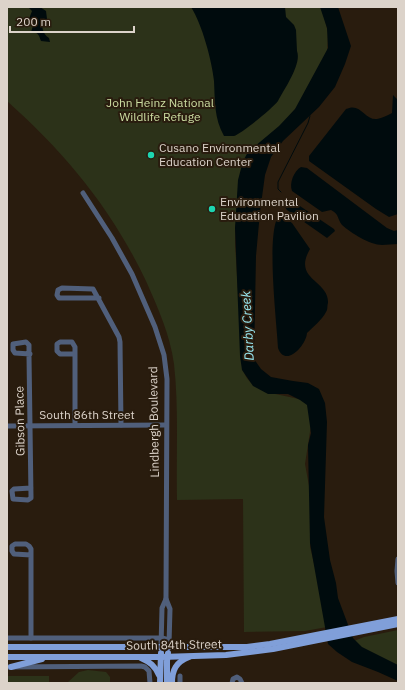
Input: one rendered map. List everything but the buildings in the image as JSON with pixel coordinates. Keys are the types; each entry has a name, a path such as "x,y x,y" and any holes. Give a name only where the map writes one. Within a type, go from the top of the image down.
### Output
{"main road":[{"path":"358,630 398,619"},
{"path":"358,630 398,624"},
{"name":"South 84th Street","path":"7,657 193,656 248,653 358,630"},
{"name":"South 84th Street","path":"7,647 161,647 169,644 253,646 316,638"},
{"name":"Lindbergh Boulevard","path":"167,683 169,644"},
{"name":"Lindbergh Boulevard","path":"160,680 161,647"},
{"path":"137,656 152,663 160,680"},
{"path":"172,683 172,675 176,665 182,660 193,656"},
{"path":"9,667 53,657"}],"street":[{"name":"Lindbergh Boulevard","path":"82,193 112,238 132,274 155,327 164,355 167,379 166,599 170,609 169,644"},
{"path":"99,298 59,298 57,295 58,290 62,288 92,288 99,298 120,340 120,425"},
{"name":"Gibson Place","path":"30,354 31,488"},
{"path":"75,354 75,425"},
{"name":"South 86th Street","path":"7,426 166,425"},
{"path":"31,555 31,638"},
{"path":"398,559 398,583"},
{"name":"Lindbergh Boulevard","path":"161,647 162,608 166,599"},
{"name":"South 84th Street","path":"7,638 162,638 169,644"},
{"name":"South 84th Street","path":"9,667 141,666 149,670 150,683"},
{"path":"180,676 180,683"},
{"path":"232,683 233,679 237,677 242,683"}],"green space":[{"name":"John Heinz National Wildlife Refuge","path":"7,7 320,7 323,12 328,33 327,55 318,81 282,125 235,226 235,244 243,370 247,379 262,390 307,402 311,425 305,464 311,497 310,547 319,583 327,627 305,631 244,632 243,499 177,500 176,381 170,343 163,322 146,281 118,230 102,206 68,162 29,121 7,101"},
{"path":"398,630 398,671 344,645 364,637"},
{"path":"88,670 106,672 110,677 110,683 67,683 79,672"},
{"path":"7,676 49,676 49,683 7,683"}],"water":[{"path":"28,7 40,7 46,11 47,19 42,19 42,27 50,42 41,41 37,34 31,32 33,26 27,24 32,11"},
{"path":"191,7 285,7 286,17 294,25 296,30 298,56 297,63 292,76 278,101 257,120 234,136 224,136 218,123 213,73 209,53 203,33"},
{"name":"Darby Creek","path":"320,7 338,7 351,46 335,87 319,107 283,141 271,157 265,175 256,256 254,359 261,369 271,377 308,383 319,389 325,403 327,422 324,517 330,560 338,598 353,638 362,647 398,665 398,681 352,662 328,644 310,543 308,445 311,433 307,405 288,394 268,394 253,386 242,370 240,356 235,228 238,180 243,161 248,152 279,126 295,109 328,48 327,28"},
{"path":"393,95 398,100 398,214 389,217 309,161 309,156 346,109 351,107 359,109 373,119 379,119 392,113"},
{"path":"301,167 307,168 387,228 394,231 398,230 398,244 377,244 361,238 350,232 342,225 334,212 331,210 322,212 292,191 291,184 293,178 296,171"},
{"path":"291,200 335,231 327,238 287,210 285,207"},
{"path":"280,214 292,223 310,249 305,267 308,274 327,295 328,303 327,310 324,315 320,321 307,333 303,344 299,349 295,353 285,356 281,354 278,348 273,277 273,237 276,223"}],"waterway":[{"path":"281,192 278,189 278,182 308,123 310,116"}],"place":[{"name":"Cusano Environmental Education Center","path":"151,155"},
{"name":"Environmental Education Pavilion","path":"212,209"}]}
